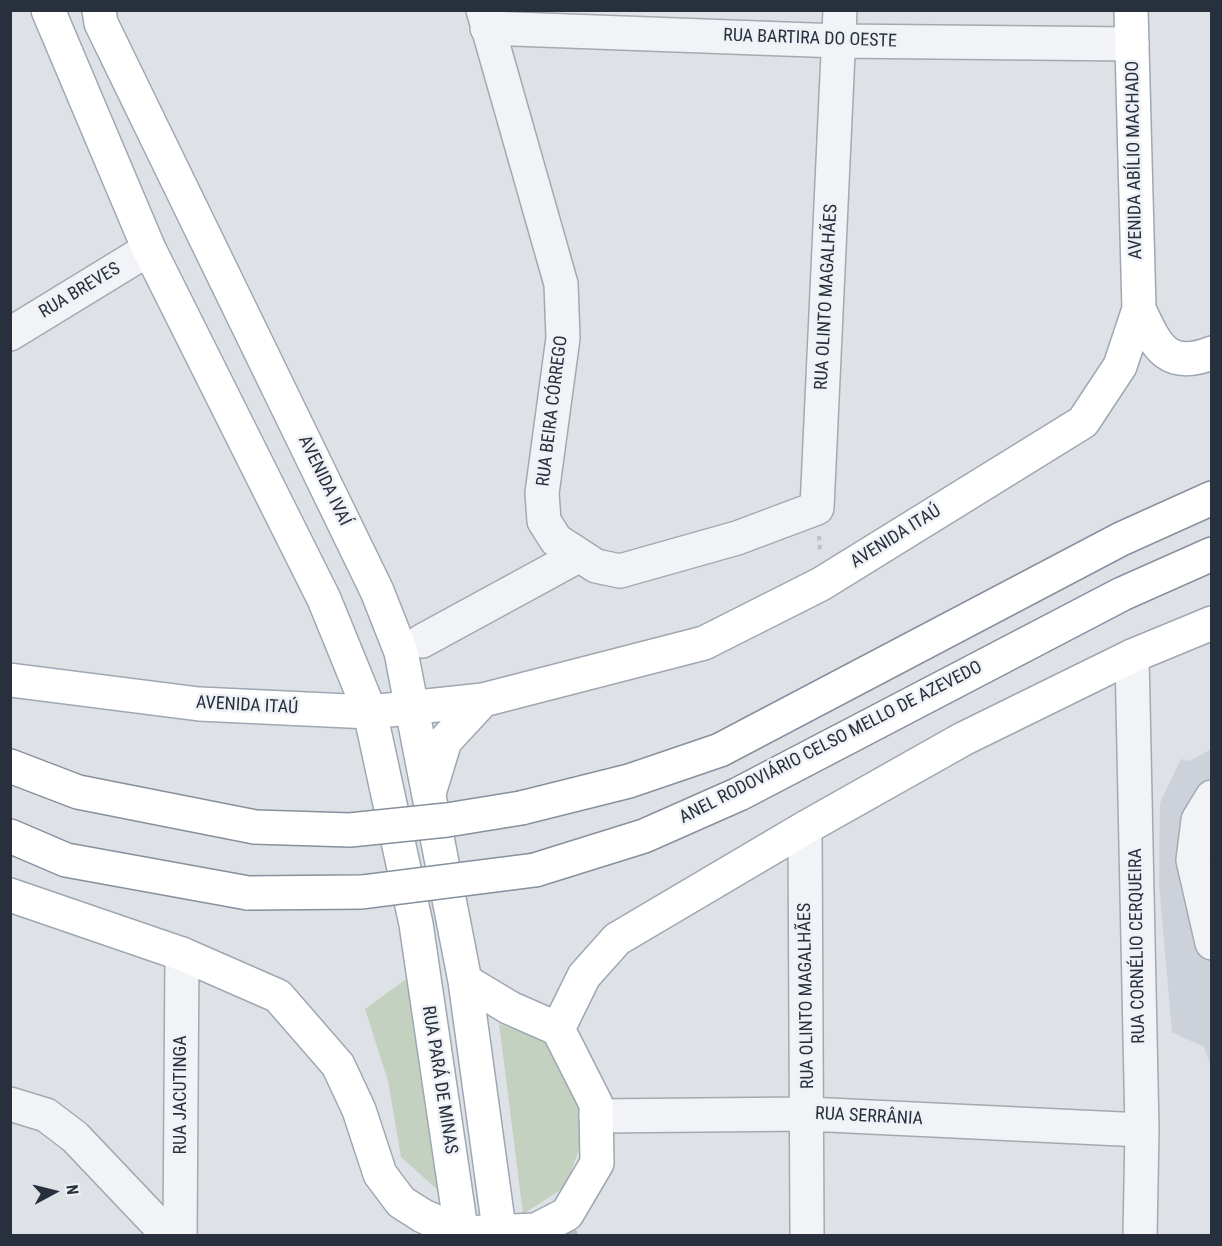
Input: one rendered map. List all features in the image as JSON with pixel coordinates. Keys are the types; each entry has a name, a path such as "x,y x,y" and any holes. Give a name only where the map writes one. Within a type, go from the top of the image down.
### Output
{"main road":[{"path":"48,10 149,249 324,599 370,712"},
{"name":"AVENIDA IVAÍ","path":"99,10 101,23 377,591 400,652 465,981"},
{"name":"AVENIDA ABÍLIO MACHADO","path":"1131,10 1139,309"},
{"path":"1139,309 1153,337 1167,355 1185,360 1212,352"},
{"name":"AVENIDA ITAÚ","path":"10,680 199,704 370,712 483,700 705,643 821,584 1083,422 1120,366 1139,309"},
{"path":"10,766 78,792 255,827 350,830 447,820 521,808 629,781 720,750 1121,539 1212,498"},
{"name":"ANEL RODOVIÁRIO CELSO MELLO DE AZEVEDO","path":"10,836 66,860 248,893 362,892 463,881 535,870 644,836 739,794 1122,594 1212,554"},
{"path":"558,1029 584,976 617,939 805,828 963,739 1132,656 1212,623"},
{"path":"429,795 445,741 483,700"},
{"name":"RUA PARÁ DE MINAS","path":"370,712 416,924 462,1234"},
{"path":"10,895 182,954 278,996 338,1065 359,1110 380,1174 401,1202 423,1216 462,1234 500,1234 536,1230 567,1214 597,1163 596,1104 558,1029 510,1008 465,981"},
{"path":"465,981 500,1234"}],"street":[{"name":"RUA BARTIRA DO OESTE","path":"485,19 839,26 1132,44"},
{"name":"RUA BEIRA CÓRREGO","path":"485,19 561,285 563,338 542,493 544,521 556,540 596,566 620,571 737,538 817,508"},
{"name":"RUA OLINTO MAGALHÃES","path":"817,508 839,26"},
{"name":"RUA BREVES","path":"10,334 149,249"},
{"path":"422,641 578,556"},
{"name":"RUA CORNÉLIO CERQUEIRA","path":"1132,656 1142,1130 1140,1236"},
{"path":"1212,797 1198,820 1192,860 1212,943"},
{"name":"RUA OLINTO MAGALHÃES","path":"805,828 807,1236"},
{"name":"RUA JACUTINGA","path":"180,1236 182,954"},
{"path":"10,1104 46,1115 75,1137 169,1236"},
{"name":"RUA SERRÂNIA","path":"596,1116 808,1114 1142,1130"}],"path":[{"path":"817,508 821,584"}],"shaded area":[{"path":"1211,749 1211,1067 1204,1047 1172,1032 1159,884 1160,803 1181,759 1190,761"}],"green space":[{"path":"413,974 440,1192 401,1157 388,1081 365,1009"},
{"path":"499,1024 550,1043 591,1118 565,1187 523,1214"}],"building":[{"path":"576,1230 579,1236 563,1236 563,1235"}]}
